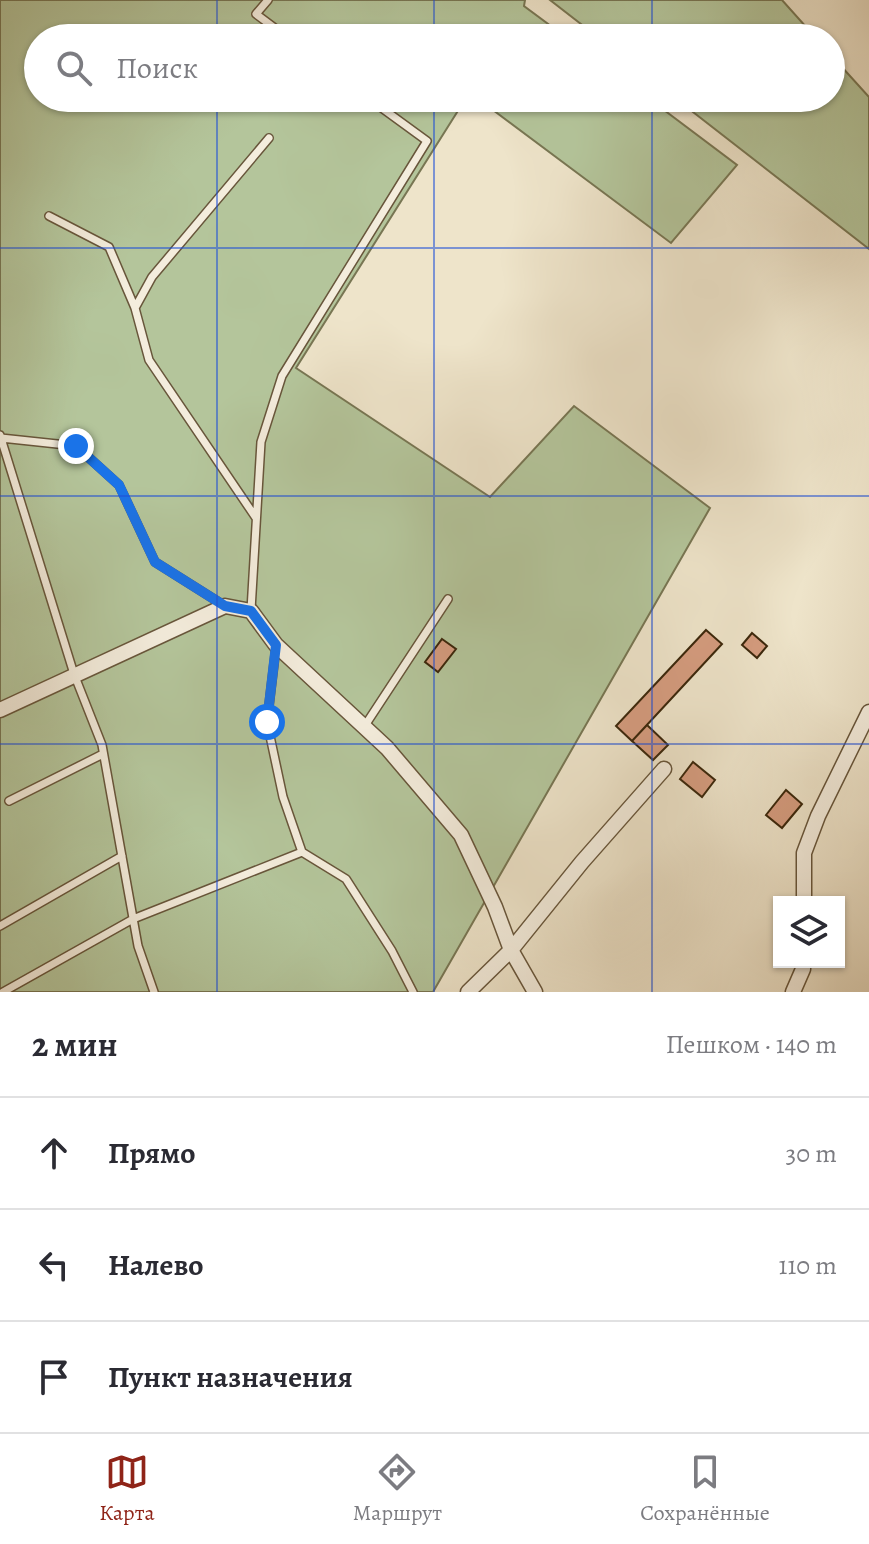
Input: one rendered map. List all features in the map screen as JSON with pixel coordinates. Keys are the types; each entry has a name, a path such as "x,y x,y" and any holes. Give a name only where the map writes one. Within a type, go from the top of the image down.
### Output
{"street":[{"path":"0,710 225,606 251,611 276,645 387,748 461,835 495,907 511,950 535,992"},
{"path":"804,896 804,853 818,816 869,712"},
{"path":"468,992 511,950 582,862 664,769"},
{"path":"793,992 803,968"}],"lane":[{"path":"268,0 256,14 269,24"},
{"path":"251,611 261,442 282,376 427,141 387,112"},
{"path":"135,308 152,277 269,138"},
{"path":"49,216 109,247 135,308 149,360 256,518"},
{"path":"154,992 138,946 103,754 74,674 0,436 76,446 119,485 155,562 225,606"},
{"path":"364,727 448,599"},
{"path":"276,645 267,722 283,797 302,852 346,879 392,951 413,992"},
{"path":"9,801 103,754"},
{"path":"3,992 133,919 302,852"},
{"path":"0,926 122,856"}],"green space":[{"path":"0,0 525,0 524,6 548,24 24,24 24,112 457,112 296,368 490,497 574,406 710,508 433,992 0,992"},
{"path":"550,0 782,0 803,24 581,24"},
{"path":"845,70 869,97 869,249 693,112 845,112"},
{"path":"496,112 667,112 737,165 671,243"}],"building":[{"path":"706,630 722,644 632,741 616,726"},
{"path":"752,633 767,646 757,658 742,645"},
{"path":"442,639 456,649 438,672 425,662"},
{"path":"647,725 668,745 653,760 632,741"},
{"path":"693,762 715,780 702,797 680,779"},
{"path":"786,790 802,804 782,828 766,815"}],"route":[{"path":"76,446 119,485 155,562 225,606 251,611 276,645 267,722"}]}
